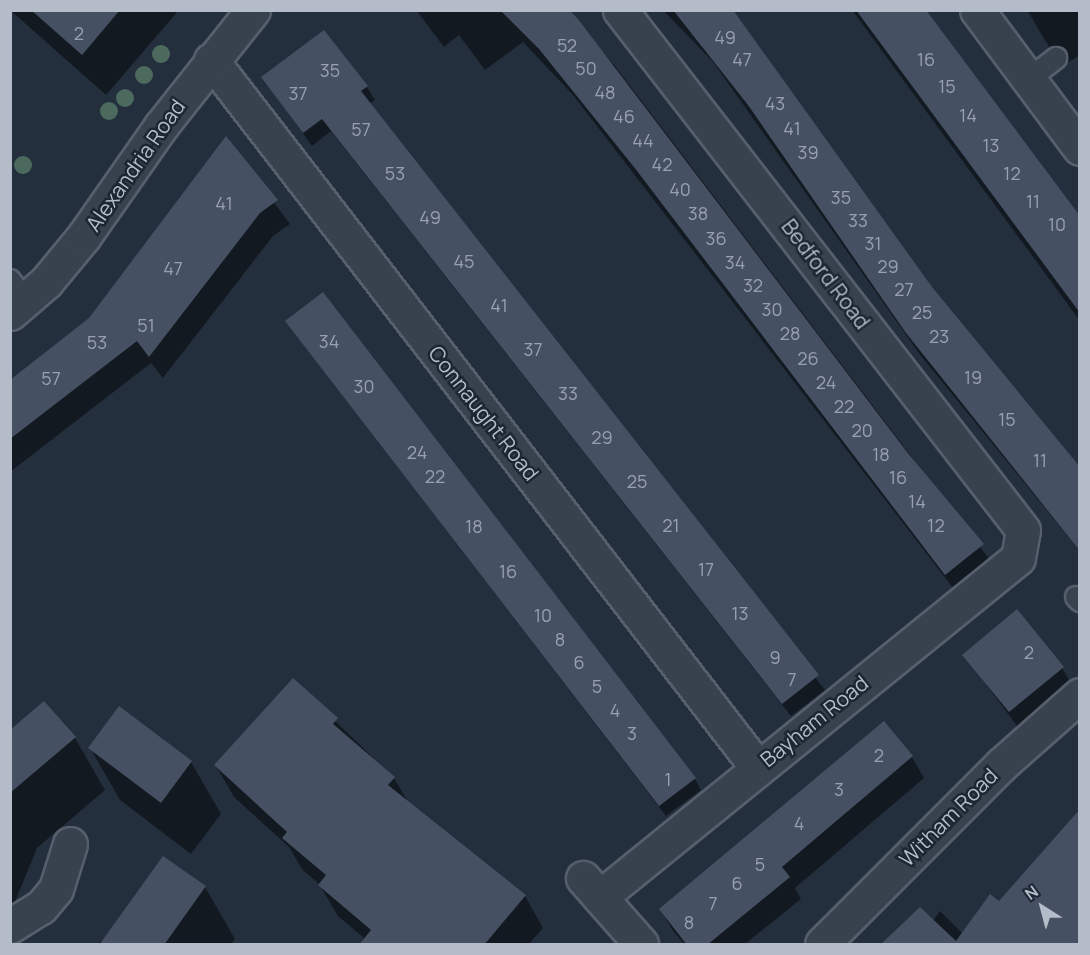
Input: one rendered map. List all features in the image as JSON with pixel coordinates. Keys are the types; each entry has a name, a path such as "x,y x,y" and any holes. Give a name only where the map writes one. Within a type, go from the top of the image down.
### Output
{"street":[{"name":"Alexandria Road","path":"16,298 84,236 211,60 253,10"},
{"name":"Bedford Road","path":"620,10 1023,530 1022,542"},
{"path":"977,10 1080,148"},
{"name":"Connaught Road","path":"211,60 757,767"},
{"name":"Bayham Road","path":"633,935 592,888 757,767 1018,558 1022,542"},
{"name":"Witham Road","path":"822,945 1002,764 1080,695"},
{"path":"10,926 41,907 56,889 70,844"}],"lane":[{"path":"1029,80 1056,58"}],"building":[{"path":"31,10 120,10 82,55"},
{"path":"500,10 569,10 578,19 907,452 984,544 945,575 634,167 539,49"},
{"path":"673,10 733,10 932,287 1080,467 1080,551 906,333 748,105"},
{"path":"856,10 926,10 1080,216 1080,313"},
{"path":"324,30 368,86 361,91 819,675 782,704 322,119 303,133 261,77"},
{"path":"226,136 278,200 260,213 149,357 137,341 10,439 10,380 89,318"},
{"path":"323,292 696,778 659,806 285,321"},
{"path":"1017,609 1064,667 1009,712 962,655"},
{"path":"293,678 338,718 333,724 395,777 388,785 526,895 484,945 359,945 371,930 318,885 326,875 282,838 287,832 214,765"},
{"path":"44,701 76,737 10,793 10,730"},
{"path":"119,706 192,761 161,803 88,748"},
{"path":"884,721 913,756 782,867 790,877 707,945 687,945 659,909"},
{"path":"1080,809 1080,945 880,945 920,907 956,941 990,894 999,901"},
{"path":"163,856 206,886 164,945 99,945"}]}
